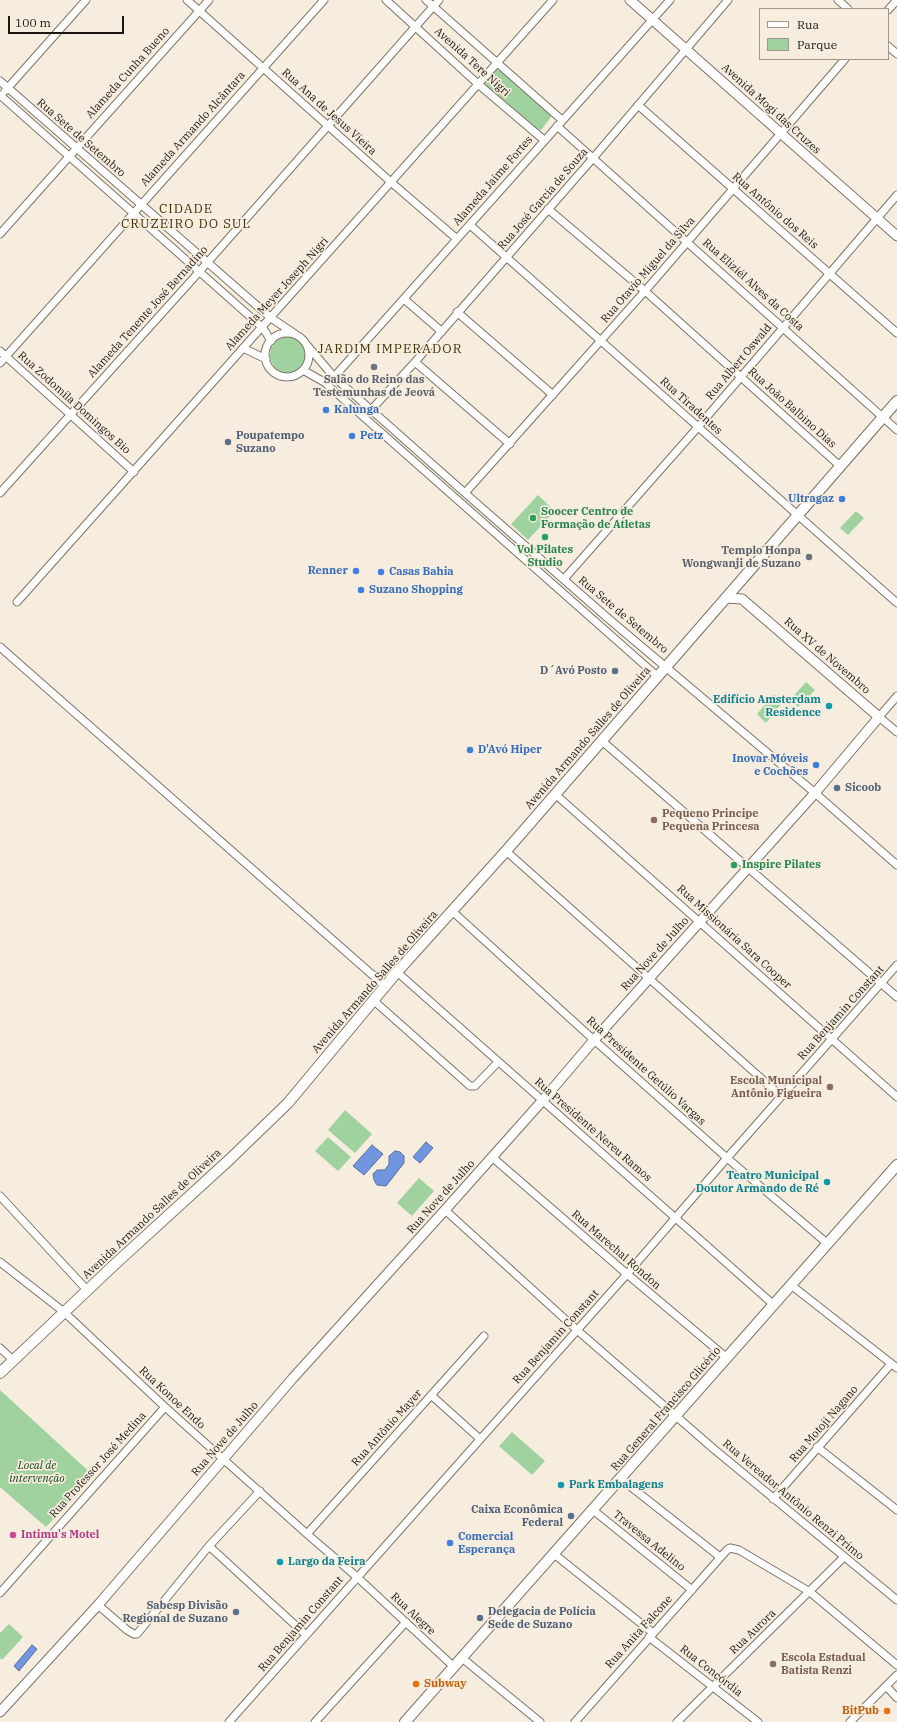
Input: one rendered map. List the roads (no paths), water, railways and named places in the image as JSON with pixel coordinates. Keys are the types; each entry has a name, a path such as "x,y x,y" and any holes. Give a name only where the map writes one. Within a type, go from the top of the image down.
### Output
{"main road":[{"name":"Avenida Armando Salles de Oliveira","path":"0,1373 87,1290 272,1119 297,1092 397,972 556,794 740,580 897,401"},
{"name":"Rua General Francisco Glicério","path":"406,1722 897,1165"}],"street":[{"path":"0,96 86,0"},
{"name":"Rua Ana de Jesus Vieira","path":"187,0 457,239"},
{"name":"Alameda Cunha Bueno","path":"0,234 75,148 209,0"},
{"name":"Alameda Armando Alcântara","path":"0,363 324,0"},
{"name":"Avenida Tere Nigri","path":"386,0 478,84 544,140"},
{"name":"Avenida Tere Nigri","path":"426,0 497,62 559,123"},
{"name":"Alameda Tenente José Bernadino","path":"0,494 207,263 439,0"},
{"name":"Alameda Meyer Joseph Nigri","path":"18,602 243,348 263,328 392,183 553,0"},
{"name":"Avenida Mogi das Cruzes","path":"630,0 897,236"},
{"name":"Alameda Jaime Fortes","path":"334,377 670,0"},
{"name":"Rua José Garcia de Souza","path":"371,410 415,362 457,312 594,157 685,48 728,0"},
{"path":"838,0 847,8"},
{"path":"889,9 897,0"},
{"path":"889,47 897,54"},
{"name":"Rua Otavio Miguel da Silva","path":"465,493 510,444 688,241 844,60"},
{"name":"Rua Sete de Setembro","path":"0,81 271,318 295,334"},
{"name":"Rua Sete de Setembro","path":"0,96 134,212 263,328 270,341"},
{"name":"Rua Antônio dos Reis","path":"638,105 897,333"},
{"name":"Rua Eliziél Alves da Costa","path":"559,123 594,157 897,430"},
{"name":"Rua Albert Oswald","path":"564,579 698,427 897,195"},
{"name":"Rua João Balbino Dias","path":"548,209 644,291 840,466"},
{"name":"Rua Tiradentes","path":"470,225 897,603"},
{"path":"404,299 441,331"},
{"path":"457,312 553,395"},
{"path":"282,334 295,334 302,338 306,344 309,358 303,370 297,375 283,376 276,374 271,369 266,359 266,353 270,341 282,334"},
{"name":"Rua Sete de Setembro","path":"306,344 334,377 465,493 897,865"},
{"path":"243,348 266,359"},
{"name":"Rua Zodomila Domingos Bio","path":"0,351 134,472"},
{"path":"415,362 510,444"},
{"name":"Rua Sete de Setembro","path":"303,370 324,382 658,676"},
{"path":"725,598 742,599 740,580"},
{"name":"Rua XV de Novembro","path":"742,599 897,732"},
{"path":"0,647 385,986"},
{"name":"Rua Nove de Julho","path":"0,1712 98,1605 293,1378 446,1210 594,1040 815,793 897,696"},
{"path":"602,741 897,997"},
{"name":"Rua Missionária Sara Cooper","path":"556,794 897,1097"},
{"path":"506,851 782,1096"},
{"name":"Rua Presidente Getúlio Vargas","path":"452,911 727,1158 828,1244"},
{"name":"Rua Benjamin Constant","path":"229,1722 627,1274 727,1158 882,984 897,965"},
{"name":"Rua Presidente Nereu Ramos","path":"397,972 774,1305"},
{"path":"373,1000 470,1086 475,1086 498,1062"},
{"name":"Rua Marechal Rondon","path":"492,1157 727,1358"},
{"path":"0,1196 87,1290"},
{"name":"Rua Vereador Antônio Renzi Primo","path":"446,1210 577,1330 676,1416 773,1499 897,1600"},
{"name":"Rua Konoe Endo","path":"0,1262 64,1312 165,1407 357,1577"},
{"path":"792,1285 894,1366"},
{"name":"Rua Antônio Mayer","path":"307,1534 484,1336"},
{"path":"0,1348 13,1360"},
{"name":"Rua Motoji Nagano","path":"773,1499 817,1447 894,1366"},
{"path":"431,1395 480,1439"},
{"name":"Rua Professor José Medina","path":"0,1593 165,1407"},
{"path":"817,1447 897,1510"},
{"path":"621,1479 720,1558"},
{"path":"98,1605 126,1630 137,1634 209,1546 260,1491"},
{"name":"Travessa Adelino","path":"593,1510 692,1590"},
{"path":"209,1546 306,1635"},
{"name":"Rua Anita Falcone","path":"575,1722 730,1548 739,1550 810,1592"},
{"name":"Rua Concórdia","path":"554,1554 758,1722"},
{"name":"Rua Aurora","path":"676,1722 844,1557"},
{"name":"Rua Alegre","path":"357,1577 454,1667"},
{"path":"810,1592 897,1664"},
{"path":"315,1722 406,1622"},
{"path":"462,1658 540,1722"},
{"path":"850,1722 897,1675"},
{"path":"886,1686 897,1698"}],"water":[{"path":"426,1142 433,1148 420,1163 413,1157"},
{"path":"372,1145 383,1154 364,1175 353,1166"},
{"path":"395,1151 400,1152 404,1156 404,1163 386,1186 377,1185 373,1174 377,1170 385,1170 389,1164 389,1156"},
{"path":"32,1645 37,1649 19,1671 14,1666"}],"place":[{"name":"Salão do Reino das Testemunhas de Jeová","path":"374,367"},
{"name":"Kalunga","path":"326,410"},
{"name":"Petz","path":"352,436"},
{"name":"Poupatempo Suzano","path":"228,442"},
{"name":"Ultragaz","path":"842,499"},
{"name":"Soocer Centro de Formação de Atletas","path":"533,518"},
{"name":"Vol Pilates Studio","path":"545,537"},
{"name":"Templo Honpa Wongwanji de Suzano","path":"809,557"},
{"name":"Renner","path":"356,571"},
{"name":"Casas Bahia","path":"381,572"},
{"name":"Suzano Shopping","path":"361,590"},
{"name":"D´Avó Posto","path":"615,671"},
{"name":"Edifício Amsterdam Residence","path":"829,706"},
{"name":"D'Avó Hiper","path":"470,750"},
{"name":"Inovar Móveis e Cochões","path":"816,765"},
{"name":"Sicoob","path":"837,788"},
{"name":"Pequeno Principe Pequena Princesa","path":"654,820"},
{"name":"Inspire Pilates","path":"734,865"},
{"name":"Escola Municipal Antônio Figueira","path":"830,1087"},
{"name":"Teatro Municipal Doutor Armando de Ré","path":"827,1182"},
{"name":"Park Embalagens","path":"561,1485"},
{"name":"Caixa Econômica Federal","path":"571,1516"},
{"name":"Intimu's Motel","path":"13,1535"},
{"name":"Comercial Esperança","path":"450,1543"},
{"name":"Largo da Feira","path":"280,1562"},
{"name":"Sabesp Divisão Regional de Suzano","path":"236,1612"},
{"name":"Delegacia de Polícia Sede de Suzano","path":"480,1618"},
{"name":"Escola Estadual Batista Renzi","path":"773,1664"},
{"name":"Subway","path":"416,1684"},
{"name":"BitPub","path":"887,1711"}],"district":[{"name":"CIDADE CRUZEIRO DO SUL","path":"186,216"},
{"name":"JARDIM IMPERADOR","path":"390,349"}],"park label":[{"name":"Local de intervenção","path":"37,1472"}]}
